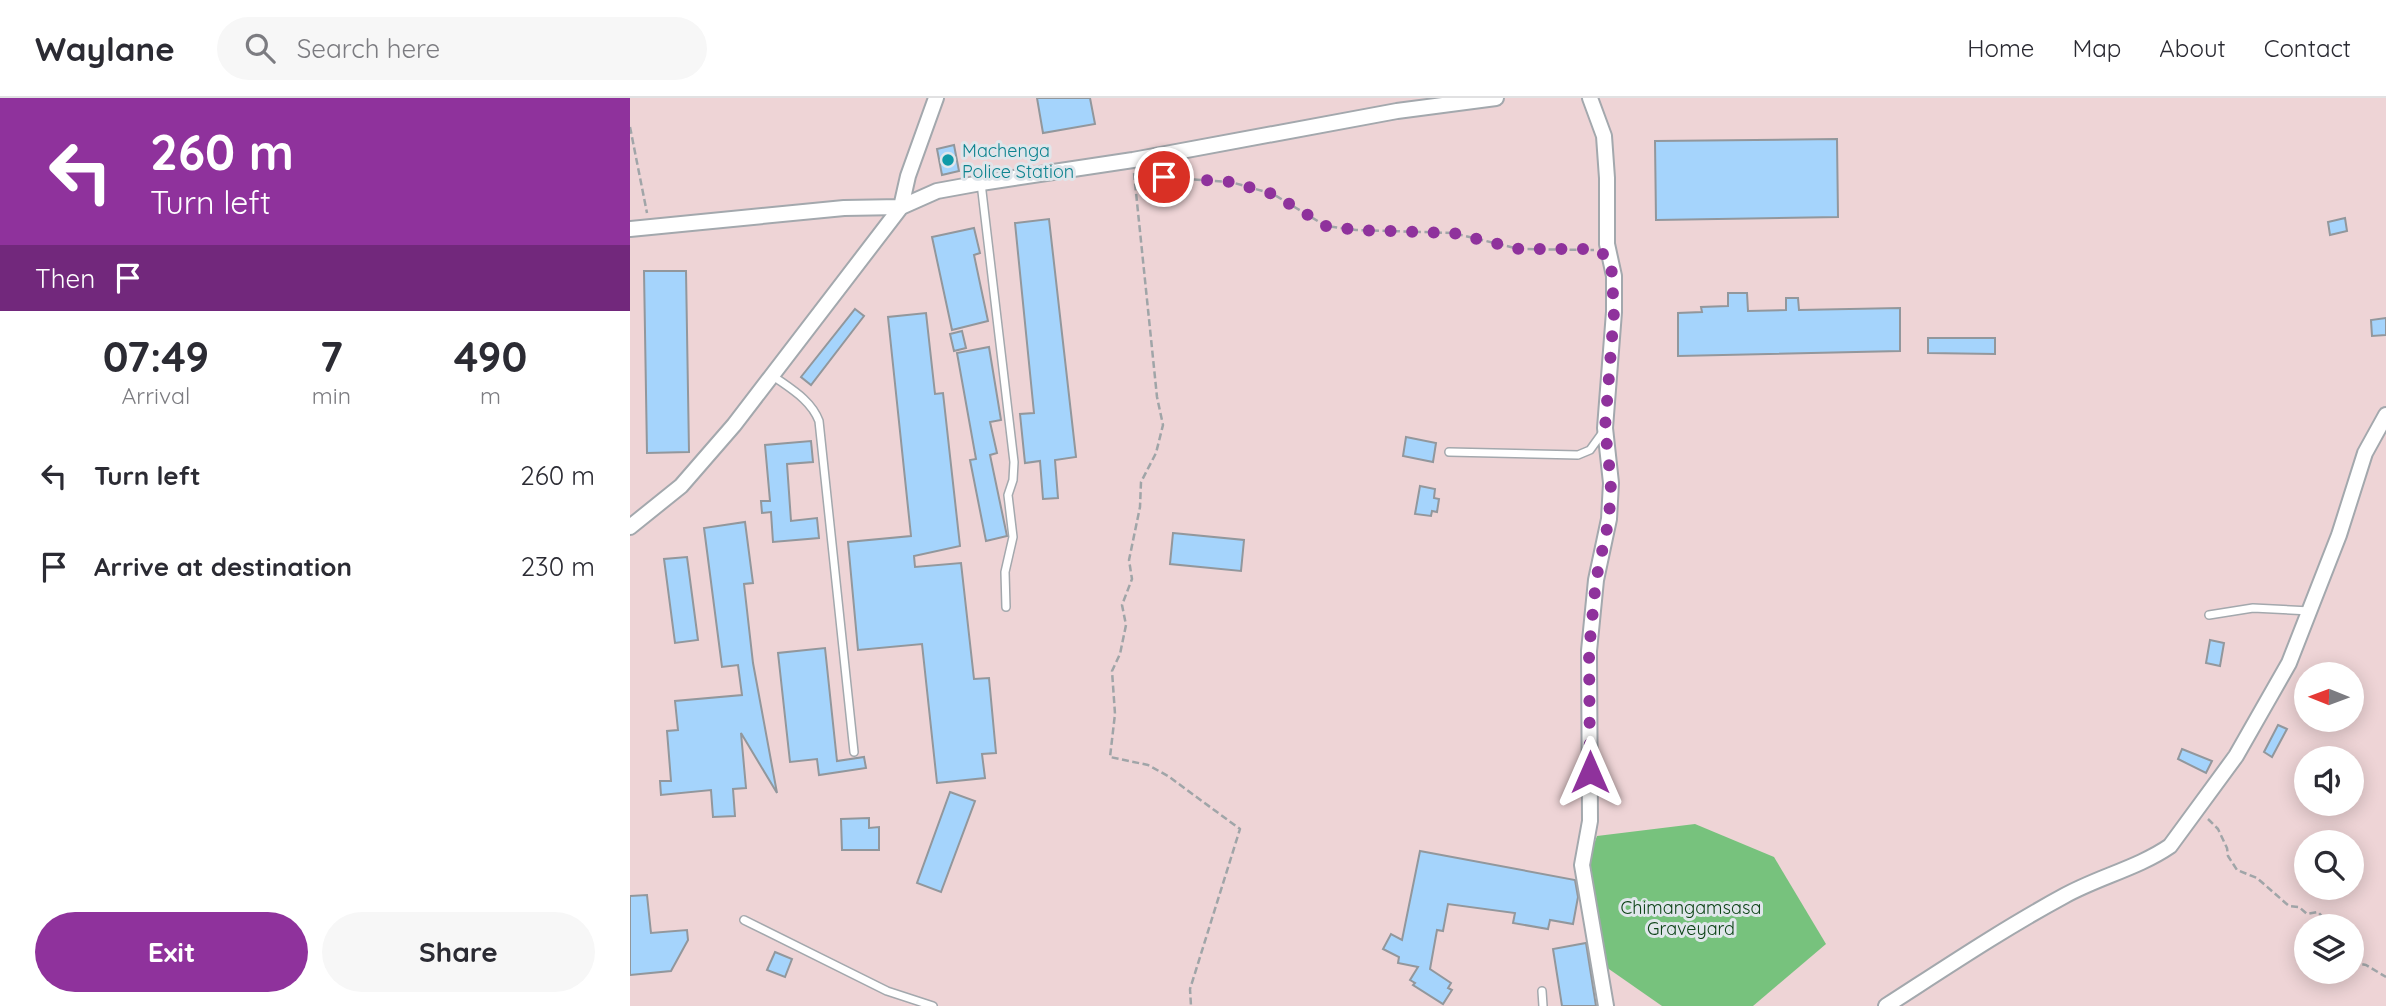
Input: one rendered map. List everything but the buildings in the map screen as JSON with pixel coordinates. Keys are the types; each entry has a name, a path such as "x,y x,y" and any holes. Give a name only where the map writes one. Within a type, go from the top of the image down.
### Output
{"street":[{"path":"630,527 681,486 774,376 901,207 908,176 936,98"},
{"path":"630,229 844,208 901,207 937,191 1133,160 1397,111 1496,98"},
{"path":"1590,98 1604,136 1606,244 1611,260 1614,312 1605,428 1611,483 1609,519 1596,580 1589,651 1590,821 1582,864 1606,1006"},
{"path":"1886,1006 2067,894 2156,856 2170,846 2236,756 2269,702 2311,611 2339,535 2358,470 2386,415"}],"lane":[{"path":"982,183 1014,462 1008,495 1013,537 1005,572 1006,607"},
{"path":"774,376 814,409 819,421 854,752"},
{"path":"1449,452 1578,455 1599,442 1605,428"},
{"path":"2208,615 2253,608 2311,611"},
{"path":"744,920 887,990 933,1006"},
{"path":"1542,991 1543,1006"}],"path":[{"path":"630,127 650,227"},
{"path":"1133,160 1144,174 1231,182 1273,194 1326,226 1356,230 1453,233 1519,249 1596,249 1611,260"},
{"path":"1133,160 1157,397 1163,425 1156,453 1141,482 1140,507 1129,559 1132,579 1122,604 1126,625 1120,654 1112,671 1115,714 1110,757 1148,765 1168,776 1240,829 1190,989 1191,1006"},
{"path":"2198,810 2218,829 2228,856 2237,870 2257,878 2288,906 2299,907 2307,914"},
{"path":"2364,965 2386,977"}],"shaded area":[{"path":"630,98 2386,98 2386,1006 630,1006"}],"green space":[{"name":"Chimangamsasa Graveyard","path":"1695,824 1774,857 1826,944 1753,1006 1662,1006 1606,967 1587,863 1597,836"}],"place":[{"name":"Machenga Police Station","path":"948,160"}],"route":[{"path":"1164,177 1231,182 1273,194 1326,226 1356,230 1453,233 1519,249 1596,249 1611,260 1614,312 1605,428 1611,483 1609,519 1596,580 1589,651 1590,772"}]}
